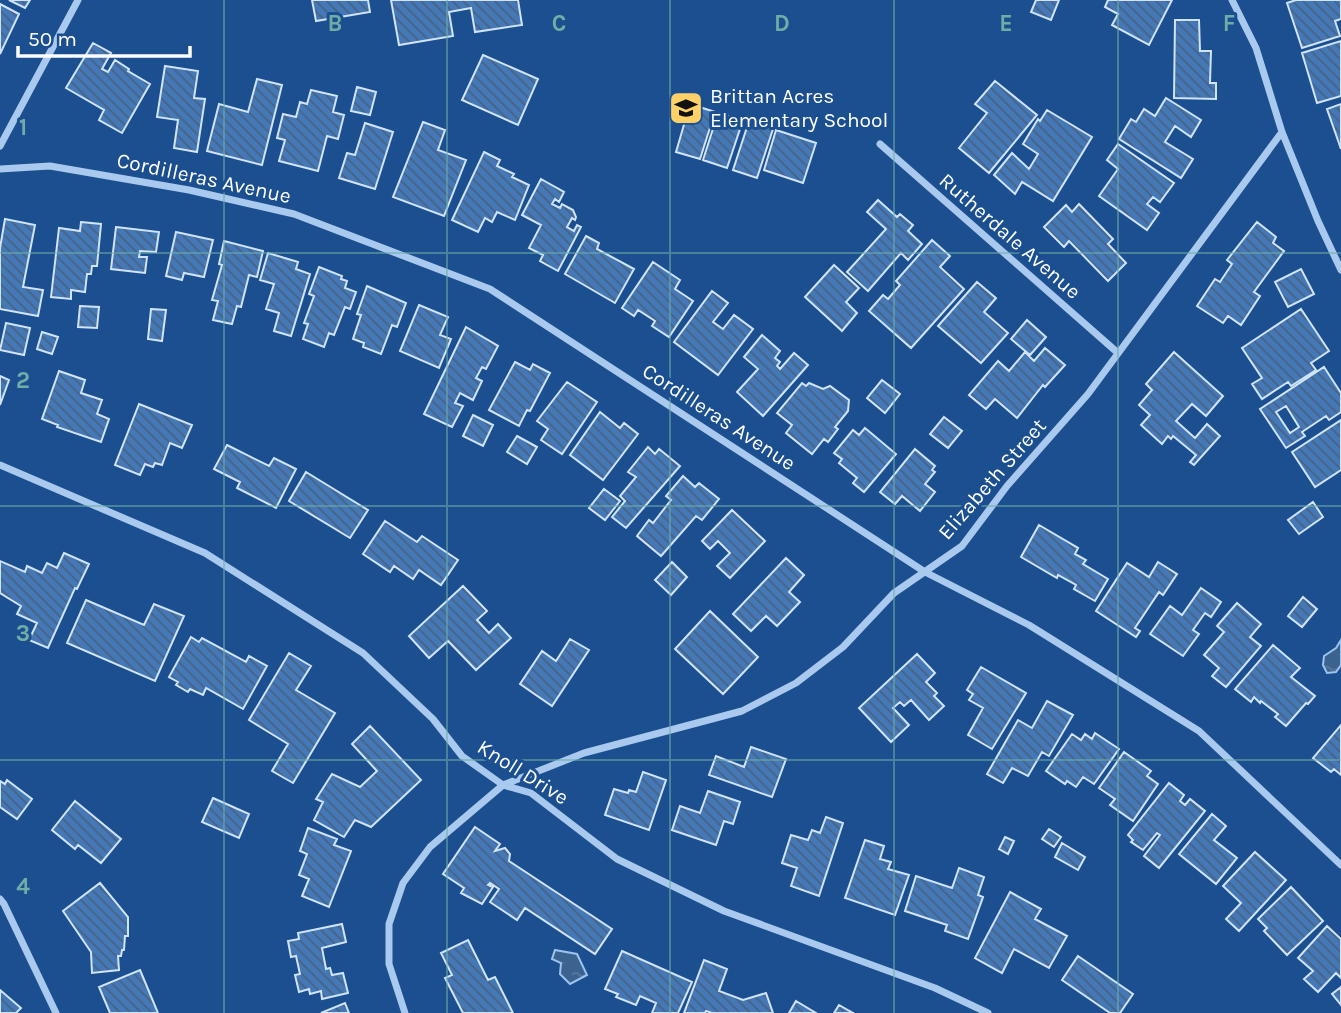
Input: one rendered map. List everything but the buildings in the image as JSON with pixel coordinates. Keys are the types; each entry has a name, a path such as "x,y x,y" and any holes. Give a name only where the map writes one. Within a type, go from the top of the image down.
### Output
{"street":[{"path":"0,146 78,0"},
{"path":"1232,0 1256,48 1282,132 1341,270"},
{"name":"Elizabeth Street","path":"405,1013 389,964 389,924 403,883 430,847 503,785 584,753 742,711 806,676 843,647 894,593 962,547 1007,486 1088,394 1282,132"},
{"name":"Rutherdale Avenue","path":"880,144 1118,353"},
{"name":"Cordilleras Avenue","path":"0,169 50,166 189,190 294,215 490,289 925,572 1029,625 1199,731 1341,865"},
{"name":"Knoll Drive","path":"0,465 205,553 363,653 433,719 463,755 503,785 531,793 617,859 724,911 935,988 988,1013"},
{"path":"0,899 56,1013"}],"water":[{"path":"1341,640 1341,665 1336,672 1327,673 1323,665 1324,656 1336,648"},
{"path":"555,950 577,954 587,975 570,984 560,974 561,963 552,959"}],"place":[{"name":"Brittan Acres Elementary School","path":"686,108"}]}
